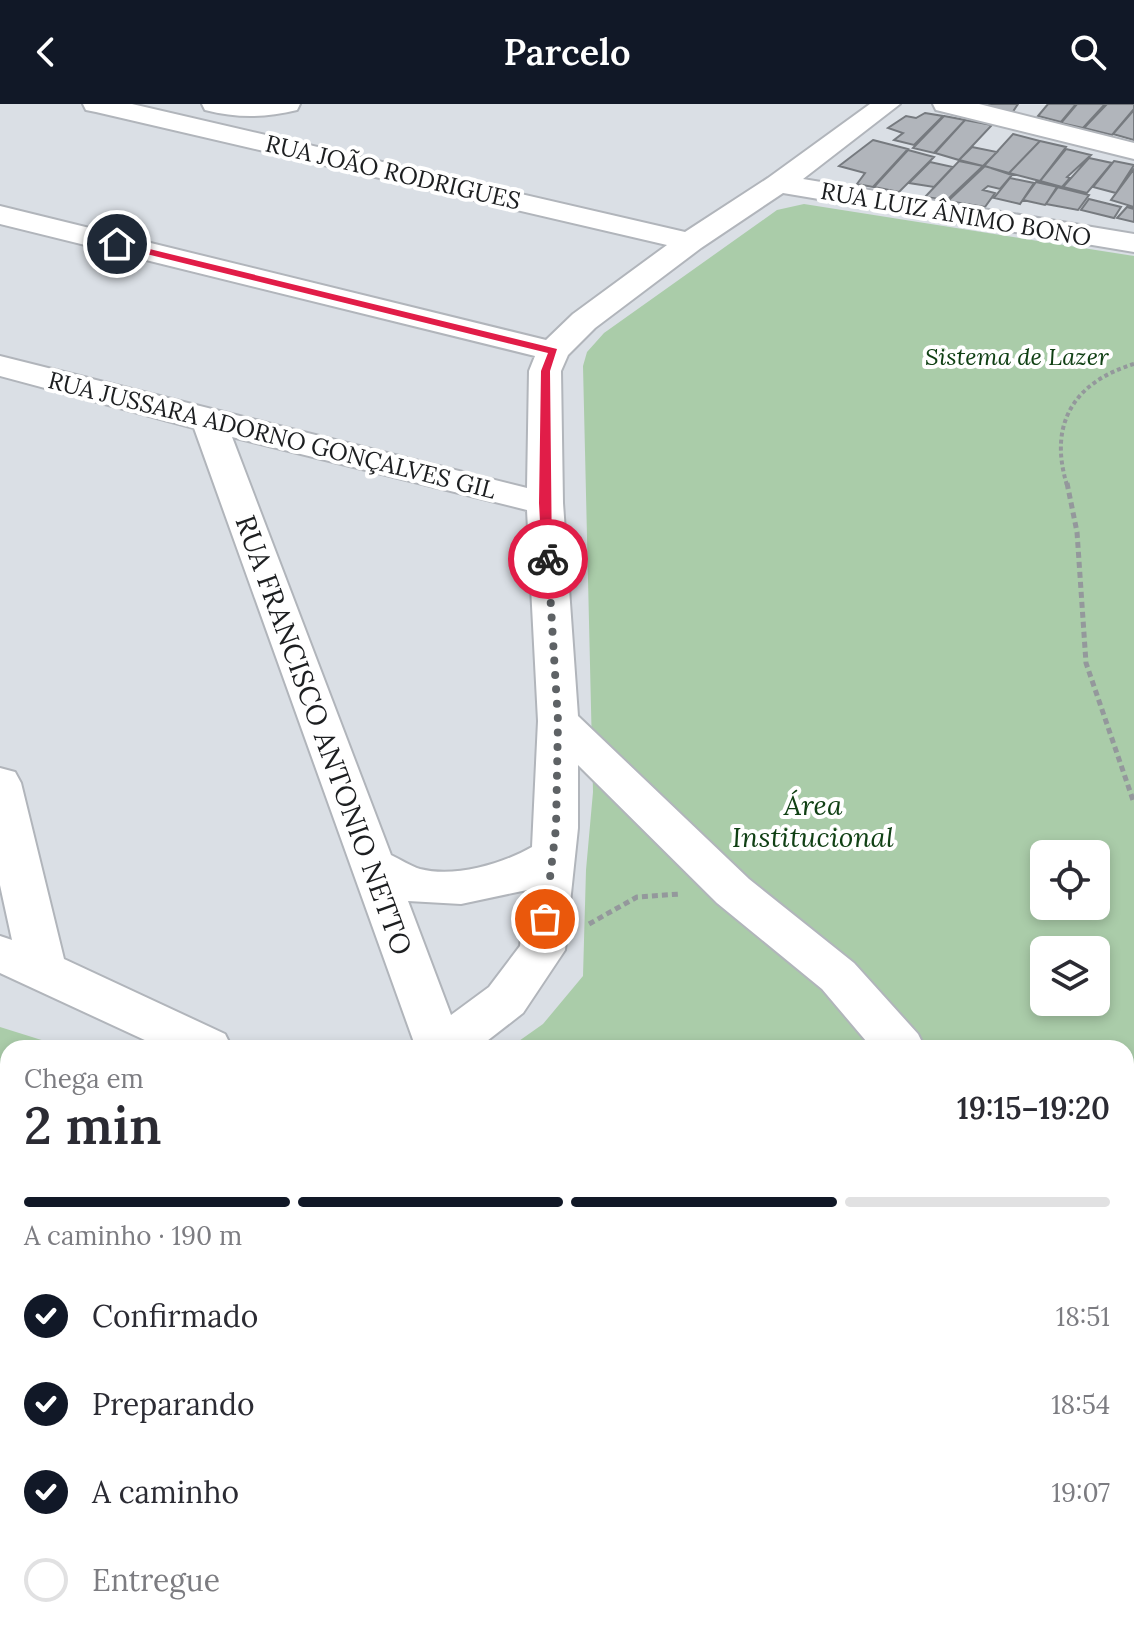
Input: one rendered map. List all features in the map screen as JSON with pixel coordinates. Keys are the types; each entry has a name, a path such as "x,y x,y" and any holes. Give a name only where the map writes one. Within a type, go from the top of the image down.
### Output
{"street":[{"name":"RUA JOÃO RODRIGUES","path":"96,104 139,114 202,111 277,141 690,242"},
{"path":"289,104 277,141 202,111 289,104"},
{"path":"452,1040 506,1000 542,950 556,828 558,721 545,503 545,371 553,351 584,321 690,242 778,184 887,104"},
{"path":"946,104 1134,151"},
{"name":"RUA LUIZ ÂNIMO BONO","path":"778,184 1134,243"},
{"path":"0,215 553,351"},
{"name":"RUA JUSSARA ADORNO GONÇALVES GIL","path":"0,366 545,503"},
{"name":"RUA FRANCISCO ANTONIO NETTO","path":"209,421 438,1040"},
{"path":"235,494 245,481 269,462 308,445"},
{"path":"558,721 733,891 838,976 894,1040"},
{"path":"2,808 33,935 45,971"},
{"path":"374,866 415,886 461,887 516,877 551,857"},
{"path":"0,954 45,971 191,1040"}],"path":[{"path":"1134,364 1114,370 1081,392 1065,418 1059,459 1072,499 1077,532 1086,663 1134,803"},
{"path":"542,950 637,897 733,891"}],"green space":[{"name":"Área Institucional","path":"804,204 1134,256 1134,1040 520,1040 543,1024 583,976 586,870 593,792 583,366 587,352 604,333 777,210"},
{"path":"0,1027 41,1040 0,1040"}],"building":[{"path":"990,104 1018,104 1012,113 986,107"},
{"path":"1048,104 1076,104 1061,122 1038,116"},
{"path":"1077,104 1105,104 1083,128 1061,123"},
{"path":"1107,104 1134,104 1134,109 1112,135 1084,128"},
{"path":"1134,110 1134,140 1113,134"},
{"path":"925,113 943,116 914,145 894,140 903,133 888,128 906,116 916,118"},
{"path":"944,116 965,120 934,153 913,148"},
{"path":"965,120 992,125 959,160 935,153"},
{"path":"1013,134 1040,141 1009,173 984,166"},
{"path":"873,140 908,149 873,187 857,184 865,173 839,166"},
{"path":"1040,141 1066,147 1040,181 1009,173"},
{"path":"972,147 997,152 983,166 959,160"},
{"path":"1066,149 1091,155 1067,177 1070,178 1062,187 1040,181"},
{"path":"908,150 934,157 899,192 874,187"},
{"path":"1089,158 1112,163 1087,193 1063,187"},
{"path":"959,161 983,166 947,200 925,197"},
{"path":"1114,161 1134,165 1116,193 1093,187"},
{"path":"930,162 953,167 934,187 909,183"},
{"path":"985,166 1012,175 1000,189 988,186 983,190 995,193 985,207 948,201"},
{"path":"1134,169 1134,207 1111,200"},
{"path":"1010,178 1034,183 1020,204 994,198"},
{"path":"1036,182 1058,187 1045,205 1023,200"},
{"path":"1057,187 1089,195 1078,210 1046,204"},
{"path":"1089,199 1121,207 1114,218 1081,210"},
{"path":"1127,207 1134,209 1134,222 1117,218"}],"way so far":[{"path":"545,919 556,828 558,721 548,559"}],"route":[{"path":"117,244 553,351 545,371 548,559"}],"park label":[{"name":"Sistema de Lazer","path":"1017,356"}]}
